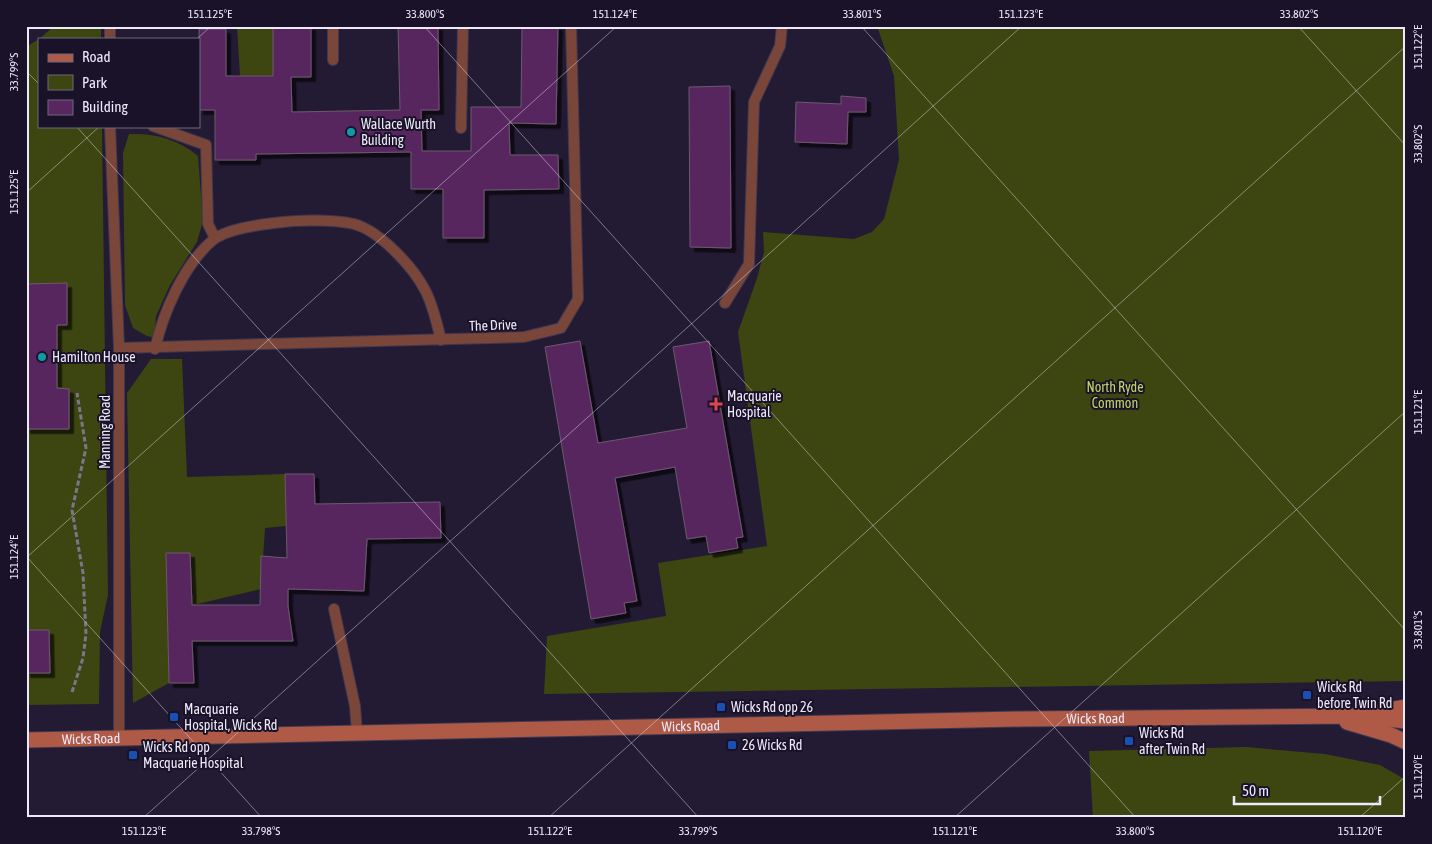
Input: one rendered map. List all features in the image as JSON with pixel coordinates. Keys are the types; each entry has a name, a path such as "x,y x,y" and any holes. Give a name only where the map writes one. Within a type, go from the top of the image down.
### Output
{"main road":[{"name":"Wicks Road","path":"1356,716 1406,707"},
{"path":"1326,716 1391,735 1406,742"},
{"name":"Wicks Road","path":"26,740 1022,719 1356,716 1406,721"}],"lane":[{"path":"333,26 333,60"},
{"path":"461,128 463,26"},
{"name":"The Drive","path":"119,348 155,349 243,344 524,337 560,328 578,299 571,26"},
{"path":"725,303 749,264 754,102 780,46 782,26"},
{"name":"Manning Road","path":"110,128 119,348 118,738"},
{"path":"158,128 206,146 208,224 215,238"},
{"path":"155,349 162,320 196,255 215,238 251,226 297,220 354,224 384,240 412,270 426,291 441,340"},
{"path":"334,609 355,706 357,733"}],"path":[{"path":"72,692 83,658 86,634 83,573 72,510 86,448 77,393"}],"green space":[{"path":"54,26 101,26 101,38 40,38"},
{"path":"237,26 273,26 273,76 240,76"},
{"name":"North Ryde Common","path":"877,26 1406,26 1406,681 544,694 547,636 666,616 658,563 767,546 738,332 764,252 763,232 854,239 872,232 884,219 899,160 894,76"},
{"path":"38,40 38,128 102,128 108,595 100,632 99,704 26,705 26,47"},
{"path":"129,134 166,138 182,145 198,156 203,221 197,242 170,285 156,316 155,332 152,337 133,328 125,305 123,153"},
{"path":"151,359 182,359 187,477 285,474 286,526 265,528 261,589 193,605 190,553 166,553 169,683 133,703 127,393"},
{"path":"1246,747 1325,754 1380,765 1406,780 1406,818 1093,818 1089,751"}],"building":[{"name":"Wallace Wurth Building","path":"273,26 311,26 311,77 291,77 292,112 400,110 398,26 438,26 439,110 421,110 422,151 471,151 471,107 521,107 522,26 558,26 556,124 509,123 510,155 558,155 559,189 484,190 484,238 443,238 443,189 411,189 411,152 256,154 256,160 215,160 215,110 200,110 199,29 226,29 226,76 273,76"},
{"path":"730,86 731,248 690,247 689,87"},
{"path":"841,96 866,98 866,112 848,112 847,144 795,142 796,102 841,104"},
{"name":"Hamilton House","path":"67,283 67,325 57,325 57,388 69,389 69,429 26,429 26,284"},
{"path":"580,341 598,443 687,428 673,347 709,341 743,537 736,538 738,548 709,553 706,536 687,539 675,467 615,478 637,601 624,603 626,613 591,619 545,347"},
{"path":"285,474 314,474 315,504 440,502 441,538 367,539 364,591 288,589 288,606 293,641 192,641 194,683 169,683 166,553 190,553 192,605 260,605 261,556 287,558"},
{"path":"26,630 49,630 50,673 26,673"}],"place":[{"name":"Wallace Wurth Building","path":"351,132"},
{"name":"Hamilton House","path":"42,357"},
{"name":"Macquarie Hospital","path":"716,404"},
{"name":"Wicks Rd before Twin Rd","path":"1307,695"},
{"name":"Wicks Rd opp 26","path":"721,707"},
{"name":"Macquarie Hospital, Wicks Rd","path":"174,717"},
{"name":"Wicks Rd after Twin Rd","path":"1129,741"},
{"name":"26 Wicks Rd","path":"732,745"},
{"name":"Wicks Rd opp Macquarie Hospital","path":"133,755"}]}
